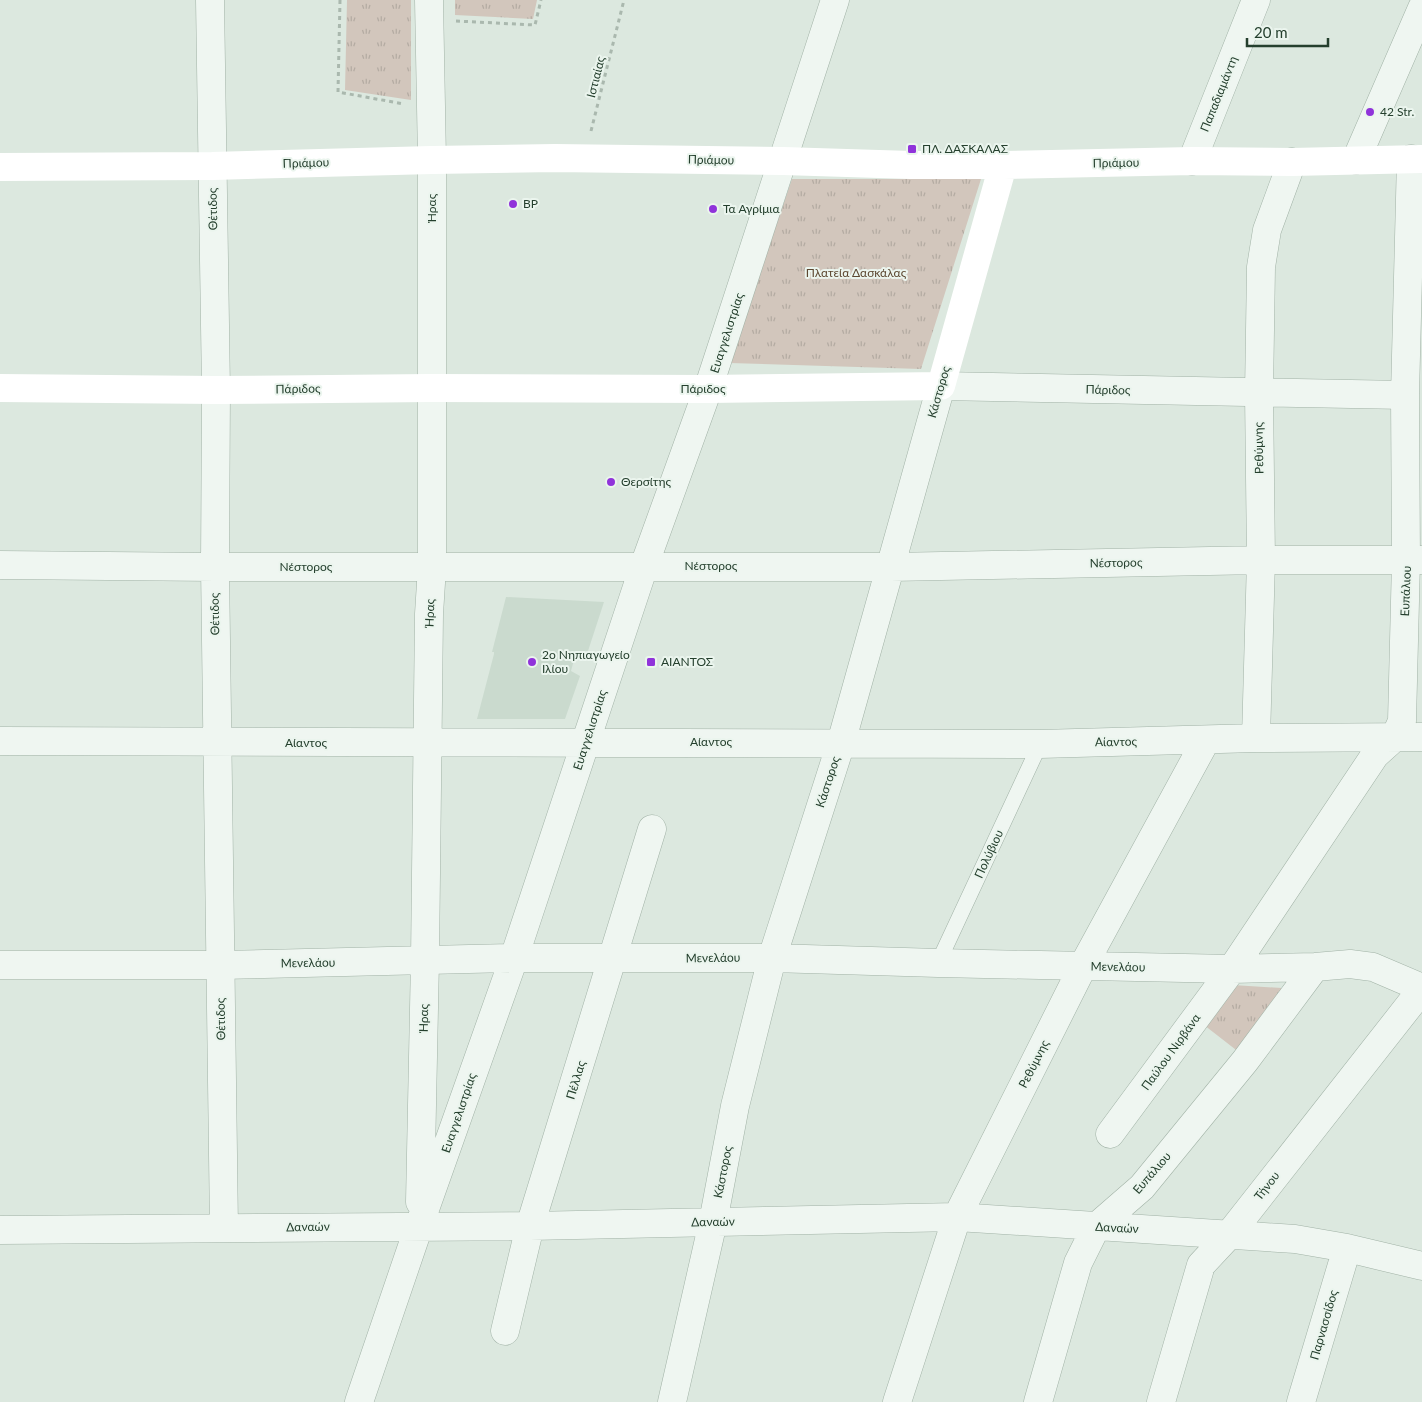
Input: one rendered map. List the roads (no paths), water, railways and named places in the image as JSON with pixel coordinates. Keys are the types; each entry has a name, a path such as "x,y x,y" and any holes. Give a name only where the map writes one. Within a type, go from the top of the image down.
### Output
{"street":[{"name":"Θέτιδος","path":"210,0 216,390 214,566 224,1228"},
{"name":"Ευαγγελιστρίας","path":"359,1402 514,958 644,566 708,389 835,0"},
{"name":"Παπαδιαμάντη","path":"1192,161 1256,0"},
{"path":"1356,160 1422,8"},
{"name":"Ήρας","path":"419,1226 425,960 429,614 432,566 432,160 429,10"},
{"name":"Πριάμου","path":"0,167 212,166 584,158 911,165 1192,161 1292,162 1417,159"},
{"name":"Ευπάλιου","path":"1395,737 1402,721 1414,560 1405,395 1417,159"},
{"name":"Ρεθύμνης","path":"1256,738 1261,560 1258,393 1261,267 1268,230 1292,162"},
{"name":"Κάστορος","path":"672,1402 713,1222 735,1106 772,958 841,742 1003,165"},
{"name":"Πάριδος","path":"0,388 216,390 431,388 708,389 941,386 1405,395"},
{"name":"Νέστορος","path":"0,565 891,567 1261,560 1414,560"},
{"path":"1232,969 1375,755 1395,737"},
{"name":"Αίαντος","path":"0,741 1040,744 1256,738 1422,737"},
{"name":"Ρεθύμνης","path":"897,1402 957,1217 1083,966 1206,740"},
{"name":"Πέλλας","path":"505,1331 530,1226 652,830"},
{"name":"Μενελάου","path":"0,965 220,965 514,958 772,958 1232,969 1315,967 1350,964 1373,967 1422,988"},
{"name":"Ευπάλιου","path":"1038,1402 1078,1263 1096,1227 1142,1187 1245,1061 1315,967"},
{"name":"Παύλου Νιρβάνα","path":"1110,1134 1232,969"},
{"name":"Τήνου","path":"1161,1402 1201,1265 1229,1235 1412,1002 1422,996"},
{"name":"Δαναών","path":"0,1230 530,1226 957,1217 1296,1239 1347,1248 1422,1266"},
{"name":"Παρνασσίδος","path":"1302,1402 1347,1248"}],"lane":[{"name":"Πολύβιου","path":"938,963 1040,744"}],"place":[{"name":"42 Str.","path":"1370,112"},
{"name":"ΠΛ. ΔΑΣΚΑΛΑΣ","path":"912,149"},
{"name":"BP","path":"513,204"},
{"name":"Τα Αγρίμια","path":"713,209"},
{"name":"Θερσίτης","path":"611,482"},
{"name":"2ο Νηπιαγωγείο Ιλίου","path":"532,662"},
{"name":"ΑΙΑΝΤΟΣ","path":"651,662"}],"park label":[{"name":"Πλατεία Δασκάλας","path":"856,273"}]}
